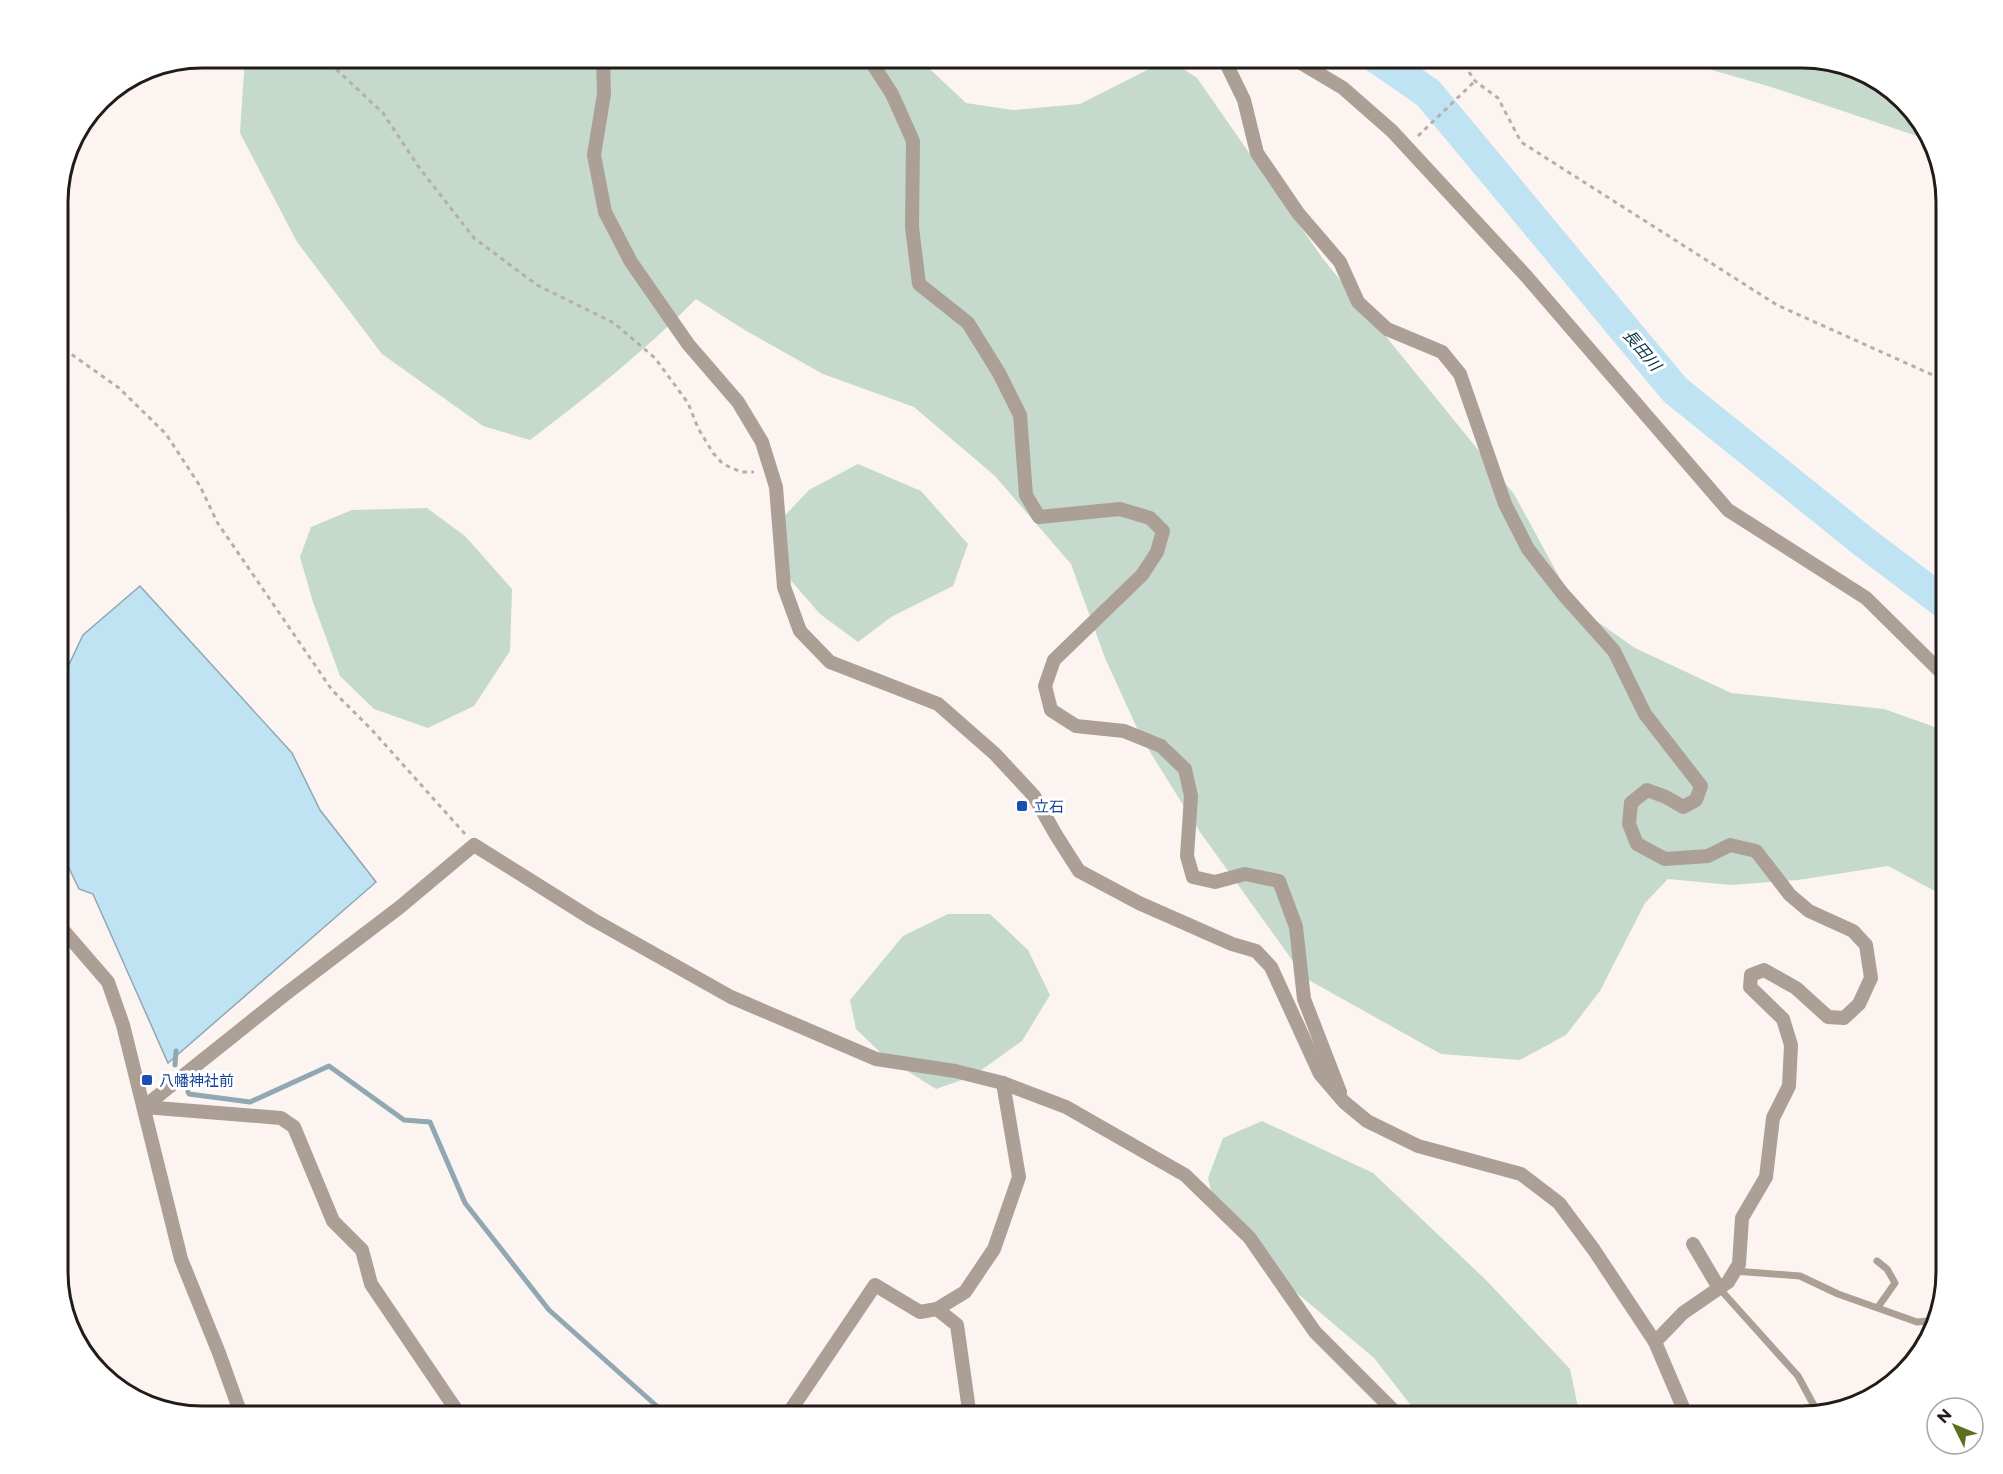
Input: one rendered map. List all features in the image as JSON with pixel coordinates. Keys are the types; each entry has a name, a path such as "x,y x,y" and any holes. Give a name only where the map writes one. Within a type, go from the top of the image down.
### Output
{"street":[{"path":"1228,67 1244,100 1257,153 1298,213 1340,262 1358,302 1387,329 1442,352 1460,374 1504,504 1527,549 1563,594 1614,651 1645,714 1701,786 1696,800 1683,807 1647,790 1631,803 1629,824 1637,844 1665,859 1708,856 1730,845 1756,850 1790,895 1809,911 1853,931 1866,945 1870,978 1859,1004 1844,1018 1828,1017 1796,988 1764,970 1751,975 1750,987 1783,1019 1791,1045 1789,1086 1773,1118 1766,1177 1742,1218 1739,1264 1728,1282 1683,1313 1655,1342"},
{"path":"1308,67 1343,88 1392,131 1527,277 1728,510 1866,598 1936,667"},
{"path":"603,68 604,94 594,155 605,212 631,262 688,344 738,402 762,442 776,487 784,587 800,631 830,662 938,704 995,754 1034,796 1079,871 1139,903 1232,944 1256,951 1271,967 1320,1074 1344,1102 1367,1121 1418,1146 1521,1174 1559,1203 1594,1250 1655,1342 1682,1406"},
{"path":"875,68 892,94 913,141 912,227 919,284 968,323 999,373 1020,415 1026,495 1039,517 1120,509 1150,518 1162,531 1157,552 1142,575 1054,660 1045,686 1050,710 1076,726 1124,731 1161,746 1185,769 1191,796 1187,856 1193,877 1215,882 1245,874 1279,881 1296,927 1304,999 1344,1102"},
{"path":"144,1107 283,996 400,907 474,845 603,925 742,1002 876,1059 955,1071 1004,1083 1066,1107 1185,1175 1249,1237 1315,1332 1389,1406"},
{"path":"68,936 108,982 123,1026 181,1259 238,1406"},
{"path":"793,1406 875,1285 920,1312 937,1309 965,1292 994,1249 1019,1177 1004,1083"},
{"path":"144,1107 281,1118 294,1127 333,1221 362,1250 371,1284 454,1406"},
{"path":"1693,1244 1719,1288"},
{"path":"937,1309 957,1325 968,1406"}],"lane":[{"path":"1877,1261 1887,1269 1895,1282 1878,1307"},
{"path":"1734,1271 1800,1276 1838,1294 1917,1323 1926,1322"},
{"path":"1719,1288 1798,1376 1814,1405"}],"path":[{"path":"1466,67 1475,81 1498,98 1521,142 1778,305 1936,376"},
{"path":"335,68 383,113 418,166 474,238 537,285 614,323 655,358 688,403 698,428 713,453 723,464 741,472 771,471"},
{"path":"1416,138 1475,81"},
{"path":"68,352 118,388 166,434 200,486 217,522 332,690 372,730 474,845"}],"green space":[{"path":"1152,67 1181,67 1197,78 1323,259 1514,494 1575,606 1635,648 1731,693 1884,709 1936,727 1936,892 1888,866 1798,880 1731,885 1668,879 1645,903 1600,991 1566,1035 1520,1060 1441,1054 1305,978 1200,832 1142,739 1105,658 1071,564 995,476 914,407 823,374 743,329 696,299 616,372 530,440 483,426 382,354 297,242 240,133 244,68 928,68 966,103 1013,110 1080,104"},
{"path":"1702,67 1802,67 1828,70 1845,75 1869,85 1883,95 1902,113 1919,137 1771,87"},
{"path":"858,464 921,491 968,544 953,586 891,617 858,642 820,614 782,570 777,524 809,490"},
{"path":"427,508 465,536 512,589 510,651 474,706 428,728 374,709 340,676 313,602 300,557 311,527 352,510"},
{"path":"948,914 990,914 1028,950 1050,995 1022,1041 973,1076 936,1089 885,1057 856,1029 850,1000 903,936"},
{"path":"1262,1121 1373,1173 1486,1280 1570,1369 1578,1406 1411,1406 1374,1358 1297,1293 1217,1216 1208,1178 1223,1138"}],"water":[{"path":"140,586 292,753 320,810 376,882 168,1063 93,894 79,889 68,866 68,667 83,635"}],"waterway":[{"name":"長田川","path":"1391,67 1428,93 1675,390 1864,542 1936,596"},
{"path":"175,1065 176,1051"},
{"path":"188,1092 189,1094 250,1102 329,1066 404,1120 430,1122 465,1203 549,1310 657,1406"}],"place":[{"name":"立石","path":"1022,806"},
{"name":"八幡神社前","path":"147,1080"}]}
